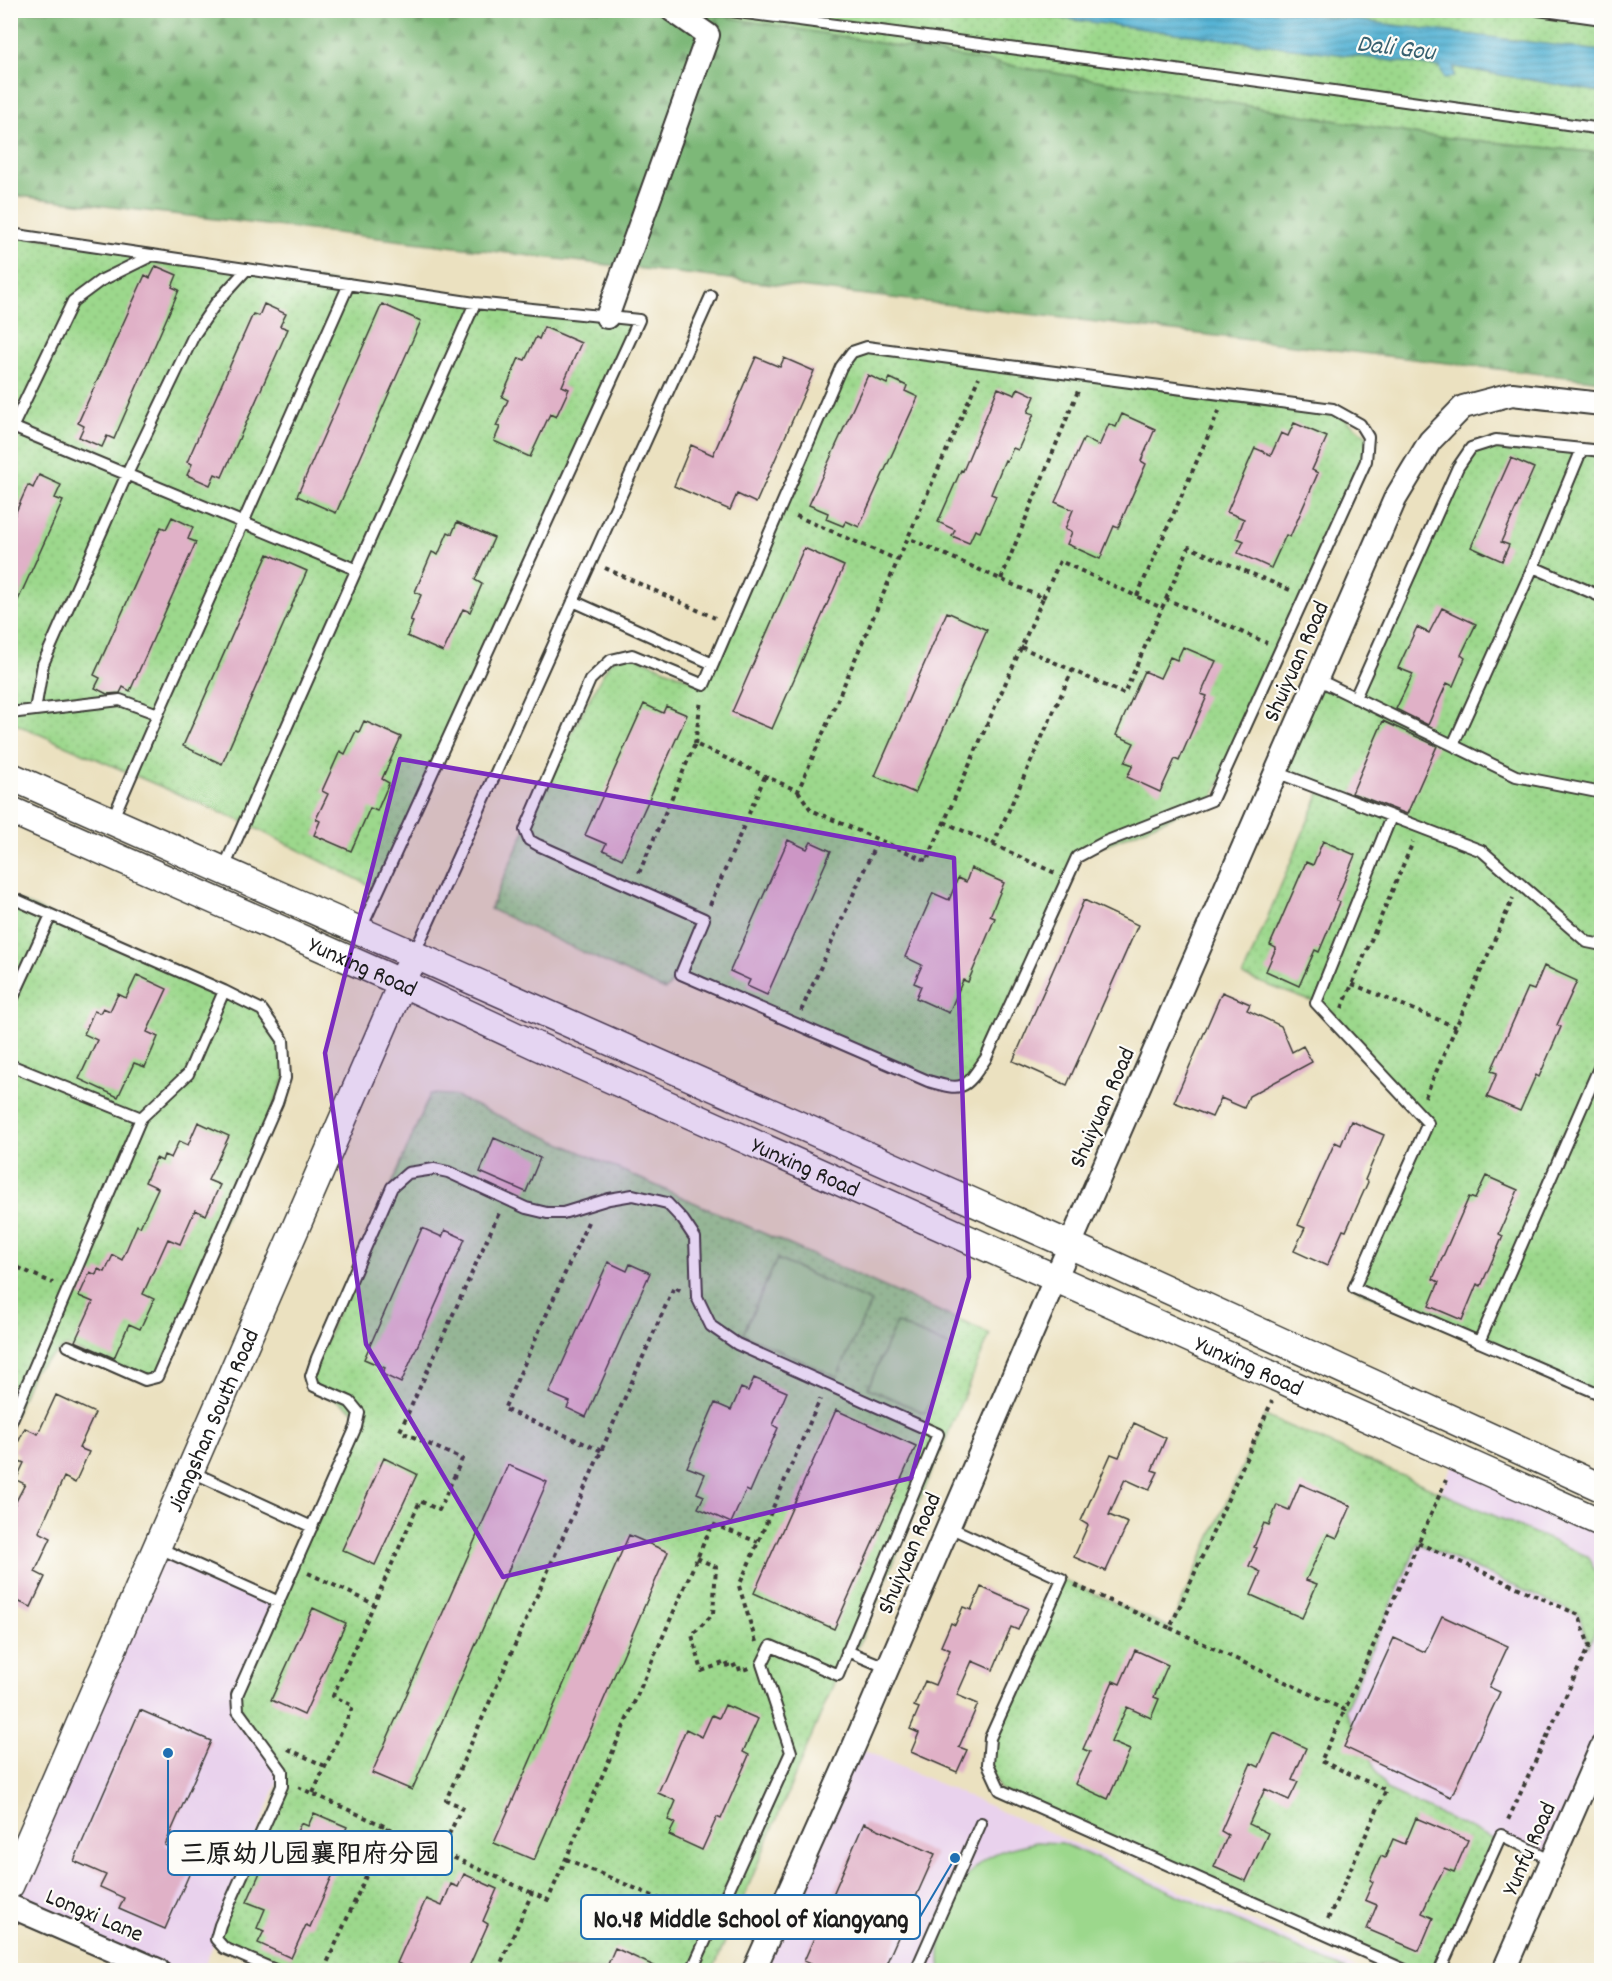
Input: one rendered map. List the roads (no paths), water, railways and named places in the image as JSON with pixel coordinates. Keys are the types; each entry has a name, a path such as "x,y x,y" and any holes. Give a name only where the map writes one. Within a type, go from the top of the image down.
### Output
{"street":[{"path":"607,317 708,35 677,14"},
{"name":"Shuiyuan Road","path":"754,1971 888,1668 1395,499 1430,441 1463,407 1512,394 1602,404"},
{"name":"Yunxing Road","path":"10,776 1070,1245 1602,1488"},
{"name":"Yunxing Road","path":"10,810 402,983 539,1047 1602,1523"},
{"name":"Jiangshan South Road","path":"10,1885 414,955"},
{"name":"Yunfu Road","path":"1504,1971 1602,1746"},
{"name":"Longxi Lane","path":"10,1906 158,1971"}],"lane":[{"path":"659,10 677,14 718,10"},
{"path":"723,10 1602,129"},
{"path":"1538,10 1602,20"},
{"path":"10,234 475,303 639,320 360,931"},
{"path":"153,255 100,281 73,302 11,428 355,569"},
{"path":"35,710 43,664 127,474 194,335 216,303 247,268"},
{"path":"112,821 349,284"},
{"path":"414,955 711,296"},
{"path":"223,870 475,303"},
{"path":"867,347 1333,408 1360,424 1368,436 1366,461 1212,800 1096,847 1077,857 986,1058 969,1083 952,1088 928,1081 681,974 704,919 529,840 525,830 590,680 610,660 632,655 704,685 713,664 841,367 852,352 867,347"},
{"path":"1355,698 1458,467 1471,448 1496,440 1602,451"},
{"path":"1453,745 1533,567 1582,449"},
{"path":"1533,567 1602,597"},
{"path":"573,601 713,664"},
{"path":"1317,679 1516,776 1602,794"},
{"path":"10,713 120,700 158,714"},
{"path":"1276,772 1482,851 1587,942 1602,945"},
{"path":"1391,817 1316,1003 1428,1123 1354,1288 1602,1395"},
{"path":"10,897 262,1010 283,1040 285,1078 277,1102 157,1377 145,1380 68,1346"},
{"path":"10,1004 51,915"},
{"path":"10,1424 141,1118 188,1074 224,991"},
{"path":"1479,1342 1602,1061"},
{"path":"10,1065 141,1118"},
{"path":"275,1971 224,1948 216,1940 220,1925 282,1786 282,1771 238,1711 237,1695 356,1427 359,1413 350,1402 314,1386 311,1376 316,1358 392,1187 408,1173 434,1170 448,1172 526,1208 547,1213 563,1213 597,1202 633,1195 667,1203 683,1220 695,1238 696,1297 711,1326 737,1344 938,1434 838,1676 771,1646 762,1664 791,1752 692,1971"},
{"path":"190,1471 312,1527"},
{"path":"949,1527 1062,1579 990,1738 988,1764 1000,1790 1405,1971"},
{"path":"157,1547 279,1602"},
{"path":"848,1652 888,1668"},
{"path":"916,1971 981,1823"},
{"path":"1440,1971 1501,1835 1552,1860"}],"water":[{"name":"Dali Gou","path":"1004,11 1283,11 1601,51 1601,92 1454,67 1454,77 1444,78 1440,67"}],"place":[{"name":"三原幼儿园襄阳府分园","path":"168,1753"},
{"name":"No.48 Middle School of Xiangyang","path":"955,1858"}]}
